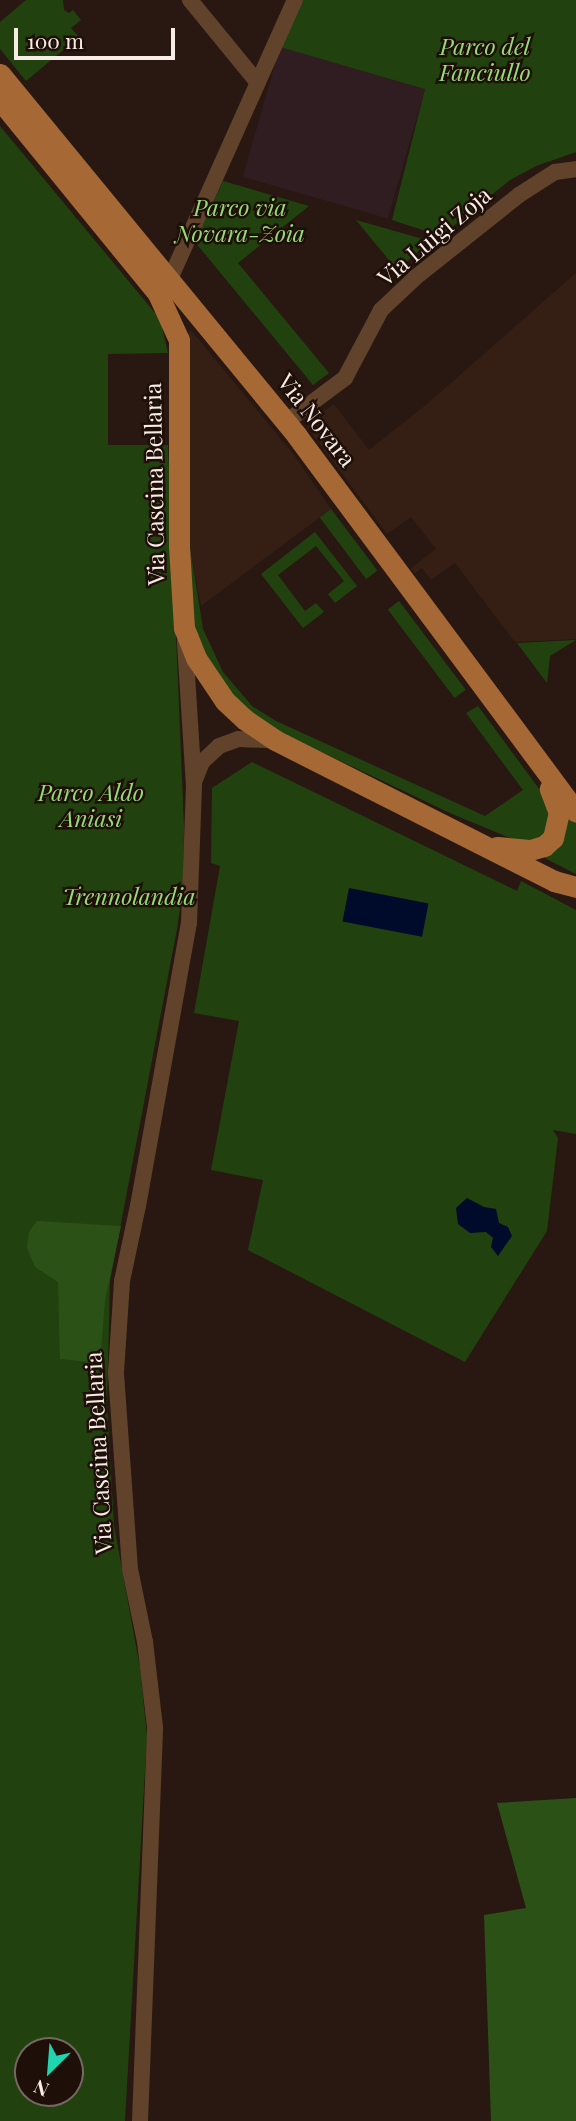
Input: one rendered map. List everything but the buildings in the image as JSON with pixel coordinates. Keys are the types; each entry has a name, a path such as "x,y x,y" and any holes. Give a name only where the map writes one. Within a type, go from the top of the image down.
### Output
{"main road":[{"name":"Via Novara","path":"0,74 286,422 576,812"},
{"path":"0,100 158,295 178,340 187,328 195,324 210,328"},
{"name":"Via Cascina Bellaria","path":"178,340 179,546 184,628 196,658 225,701 244,719 275,740 554,881"},
{"path":"481,845 530,850 544,846 556,834 559,813 554,796 524,745"},
{"path":"554,881 576,887"},
{"path":"554,881 576,897"}],"street":[{"path":"190,0 258,83"},
{"path":"170,279 295,0"},
{"name":"Via Luigi Zoja","path":"286,422 345,378 381,310 416,277 519,195 555,172 576,169"},
{"name":"Via Cascina Bellaria","path":"140,2121 155,1727 147,1653 130,1569 116,1372 122,1281 189,923 194,786 184,628"},
{"name":"Via Cascina Bellaria","path":"194,786 202,762 219,746 238,739 275,740"}],"shaded area":[{"path":"280,47 425,89 388,218 243,177"},
{"path":"576,273 576,639 515,642 455,563 431,580 422,568 415,573 411,568 436,549 411,517 387,534 306,425 334,404 369,450 427,404"},
{"path":"191,330 294,455 331,509 201,606 190,547 185,387 186,335"}],"green space":[{"path":"26,0 63,0 64,10 69,13 73,10 81,20 71,28 79,37 26,81 0,49 0,22"},
{"name":"Parco del Fanciullo","path":"299,0 576,0 576,152 536,166 510,180 441,236 392,220 425,89 280,47"},
{"name":"Parco Aldo Aniasi","path":"0,126 160,319 168,353 108,354 108,445 168,445 184,826 183,888 177,929 110,1281 107,1405 114,1525 140,1668 147,1736 125,2121 0,2121"},
{"name":"Parco via Novara-Zoia","path":"223,181 309,206 238,263 329,373 313,385 195,242"},
{"path":"356,220 430,241 397,270"},
{"path":"331,509 377,570 366,579 320,517"},
{"path":"315,532 357,586 335,603 328,594 344,581 316,546 278,575 305,611 316,603 324,612 303,628 261,574"},
{"path":"190,547 203,629 223,672 252,706 276,721 485,816 523,790 466,713 478,706 548,801 553,814 543,838 517,841 450,813 267,726 253,715 222,685 209,664 193,624"},
{"path":"399,601 466,690 455,698 388,609"},
{"path":"576,640 550,656 547,683 517,643"},
{"path":"252,762 517,891 521,881 576,910 576,1134 553,1130 558,1138 547,1231 465,1362 248,1250 263,1180 211,1170 239,1021 194,1013 220,866 211,863 212,788"},
{"path":"566,809 576,823 576,874 531,851"},
{"path":"37,1221 121,1226 105,1301 100,1363 60,1359 58,1282 35,1267 27,1248 29,1232"},
{"path":"576,1798 576,2121 491,2121 484,1915 526,1908 497,1803"}],"water":[{"path":"349,888 429,903 422,937 343,921"},
{"path":"467,1198 484,1207 496,1209 499,1223 508,1227 512,1236 498,1256 491,1247 493,1238 486,1232 470,1233 458,1224 456,1208"}],"park label":[{"name":"Trennolandia","path":"129,896"}]}
